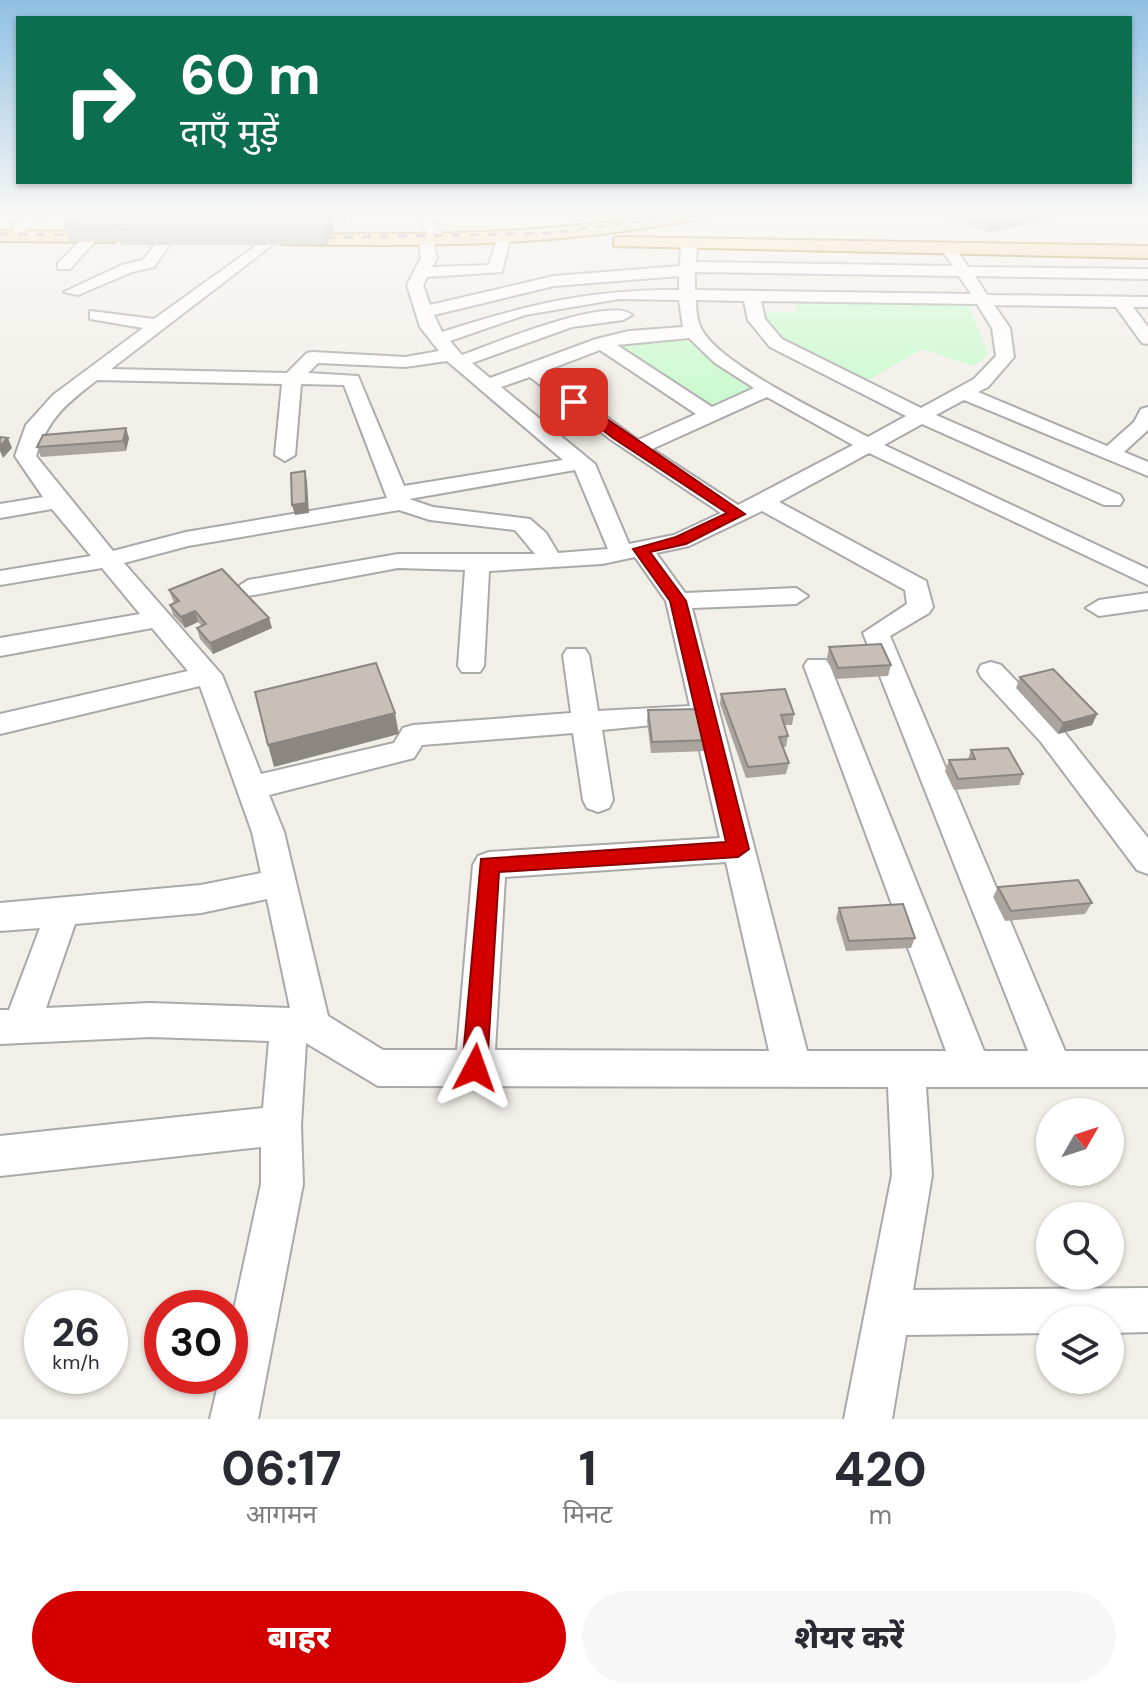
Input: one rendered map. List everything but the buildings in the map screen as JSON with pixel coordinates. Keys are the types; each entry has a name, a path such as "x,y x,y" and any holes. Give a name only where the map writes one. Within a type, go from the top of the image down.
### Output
{"street":[{"path":"72,292 102,279"},
{"path":"208,279 159,325 60,399 36,425 25,456 57,501 208,675 268,832 300,1026 281,1125 282,1184 234,1419"},
{"path":"419,279 415,285 423,313 450,352 485,387 587,469 631,551 678,601 792,1068"},
{"path":"423,313 483,293 545,279"},
{"path":"688,279 693,332 733,366 768,389 868,445 1148,578"},
{"path":"248,588 398,561 551,561 681,541 750,508 981,383 1005,357 1001,328 968,279"},
{"path":"450,352 522,311 619,294 1148,302"},
{"path":"751,294 757,320 776,343 921,416 1112,500"},
{"path":"1121,302 1148,339"},
{"path":"96,315 159,325"},
{"path":"285,455 292,379 313,357 405,362 569,322 623,315"},
{"path":"485,387 602,343 629,336 693,332"},
{"path":"602,343 709,414"},
{"path":"530,368 636,448 750,508 917,586 920,607 876,633 1054,1069"},
{"path":"94,374 351,380 398,499 430,513 522,524 538,538 551,561"},
{"path":"636,448 768,389"},
{"path":"963,393 1148,470"},
{"path":"1110,454 1142,425 1148,413"},
{"path":"0,578 108,560 186,539 580,463"},
{"path":"0,511 57,501"},
{"path":"471,666 477,563"},
{"path":"678,601 796,596"},
{"path":"1099,608 1148,601"},
{"path":"0,647 158,619"},
{"path":"576,655 598,800"},
{"path":"817,666 972,1069"},
{"path":"991,671 1051,735 1148,861"},
{"path":"0,724 208,675"},
{"path":"251,788 404,751 413,735 705,712"},
{"path":"475,1068 489,865 738,849"},
{"path":"0,917 61,914 201,899 278,883"},
{"path":"10,1026 37,988 61,914"},
{"path":"10,1026 150,1020 300,1026 378,1068 1148,1069"},
{"path":"868,1419 912,1175 906,1068"},
{"path":"0,1156 281,1125"},
{"path":"887,1313 1148,1310"}],"green space":[{"path":"795,300 967,301 988,354 974,366 922,349 858,386 766,333 760,312 798,312"},
{"path":"682,337 757,387 709,406 615,344"}],"route":[{"path":"475,1068 489,865 738,849 678,601 641,549 681,541 737,514 617,435 574,402"}]}
